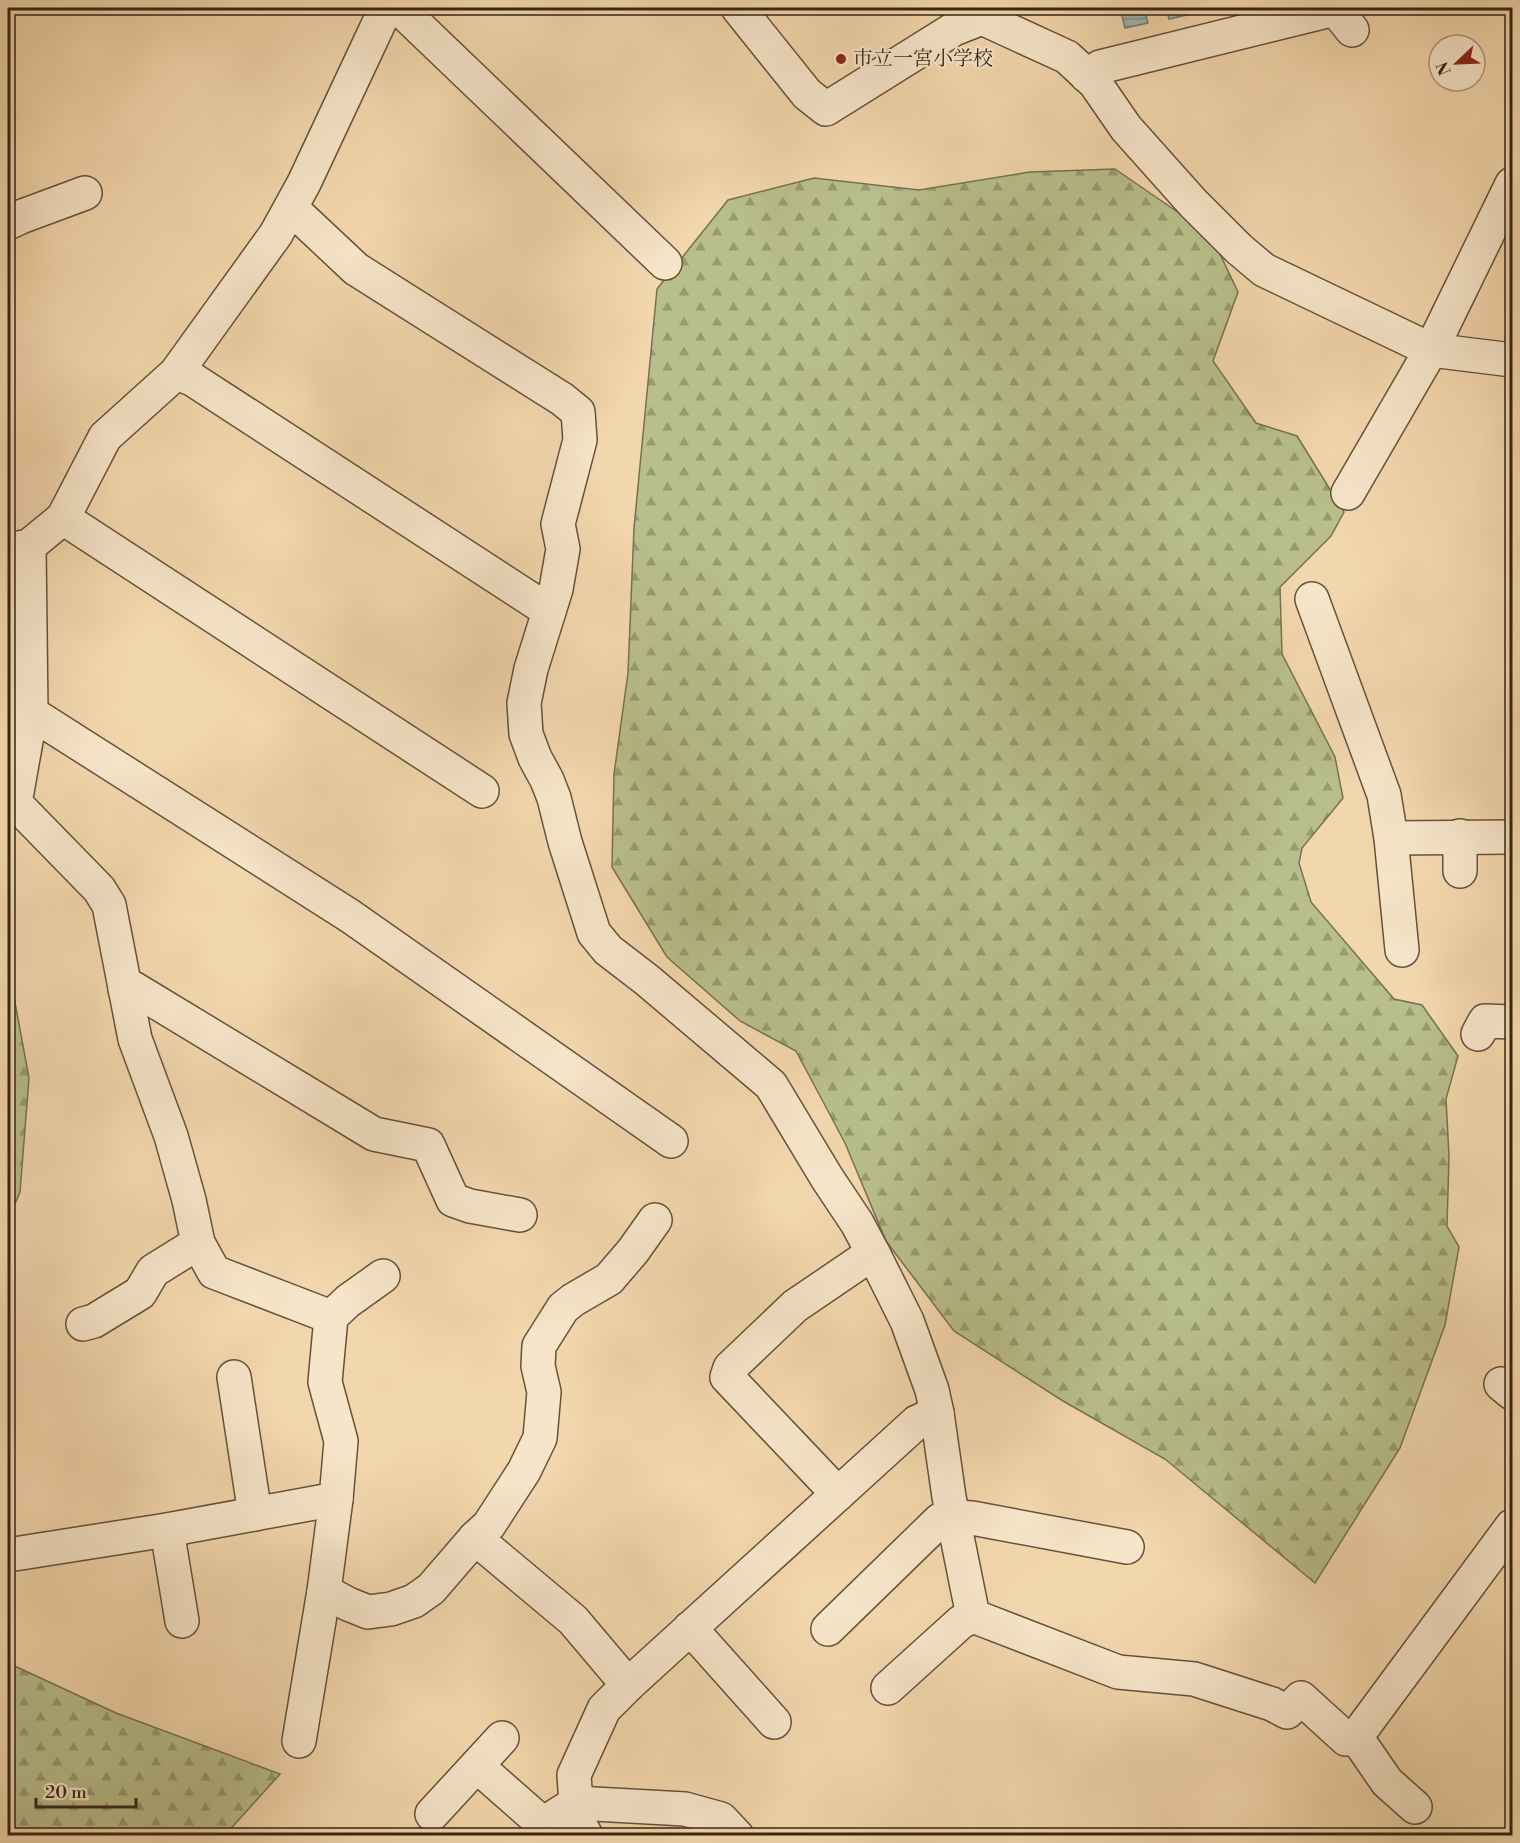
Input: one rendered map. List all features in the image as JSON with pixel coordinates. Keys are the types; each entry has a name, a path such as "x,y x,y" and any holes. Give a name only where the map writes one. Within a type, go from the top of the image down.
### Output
{"street":[{"path":"331,1317 213,1272 198,1243 171,1136 135,1039 109,905 99,889 15,803 31,713 18,548 63,518 105,437 176,373 276,234 291,208 386,8"},
{"path":"399,8 665,263"},
{"path":"738,8 807,94 826,109 954,29 982,18 1067,57 1095,83 1126,128 1193,203 1239,249 1264,270 1431,350 1512,360"},
{"path":"1086,76 1100,67 1335,9 1352,30"},
{"path":"1348,493 1431,350 1512,184"},
{"path":"8,223 85,193"},
{"path":"291,208 356,269 562,399 578,412 580,440 558,524 563,549 556,589 526,692 524,703 526,734 554,798 565,842 594,933 608,950 771,1085 826,1178 857,1223 873,1253 907,1321 932,1390 953,1517 973,1616"},
{"path":"176,373 192,379 549,612"},
{"path":"63,518 482,791"},
{"path":"1312,599 1384,795 1391,838 1402,950"},
{"path":"31,713 350,916 671,1141"},
{"path":"1460,836 1461,871"},
{"path":"1391,838 1512,837"},
{"path":"124,989 133,988 374,1134 428,1145 453,1200 470,1206 520,1215"},
{"path":"1478,1034 1485,1021 1512,1022"},
{"path":"324,1591 368,1612 391,1609 414,1601 431,1589 489,1525 524,1471 540,1438 544,1392 538,1366 539,1346 563,1308 609,1279 655,1220"},
{"path":"83,1324 94,1321 140,1293 153,1271 198,1243"},
{"path":"838,1494 727,1377 730,1368 795,1306 873,1253"},
{"path":"299,1741 324,1591 341,1442 325,1382 331,1317 348,1301 382,1276"},
{"path":"234,1377 255,1514"},
{"path":"586,1836 577,1819 574,1775 604,1709 917,1422 937,1413"},
{"path":"8,1555 167,1530 336,1498"},
{"path":"828,1629 940,1520 953,1517 972,1518 1127,1547"},
{"path":"888,1689 961,1622 973,1616 1118,1672 1194,1679 1272,1704 1287,1712 1301,1698 1346,1739 1356,1737 1512,1526"},
{"path":"167,1530 182,1621"},
{"path":"475,1538 573,1620 628,1685"},
{"path":"690,1628 774,1722"},
{"path":"1356,1737 1387,1782 1415,1807"},
{"path":"432,1814 502,1738"},
{"path":"477,1766 543,1824 576,1803 685,1809 721,1819 737,1836"}],"green space":[{"path":"1115,169 1211,235 1238,292 1213,361 1256,423 1297,436 1344,512 1331,536 1280,587 1282,654 1335,757 1343,798 1302,848 1299,863 1311,902 1394,999 1422,1005 1458,1056 1446,1099 1449,1156 1447,1226 1459,1247 1445,1325 1400,1448 1315,1583 1165,1459 1063,1401 954,1331 886,1241 845,1143 796,1051 740,1021 667,957 612,867 614,774 628,673 634,528 657,289 728,200 814,178 919,190 1030,172"},
{"path":"8,965 29,1078 20,1192 8,1220"},
{"path":"8,1663 116,1713 280,1774 225,1835 8,1835"}],"water":[{"path":"1120,8 1144,8 1148,23 1125,28"},
{"path":"1166,8 1217,8 1169,19"}],"place":[{"name":"市立一宮小学校","path":"841,59"}]}
